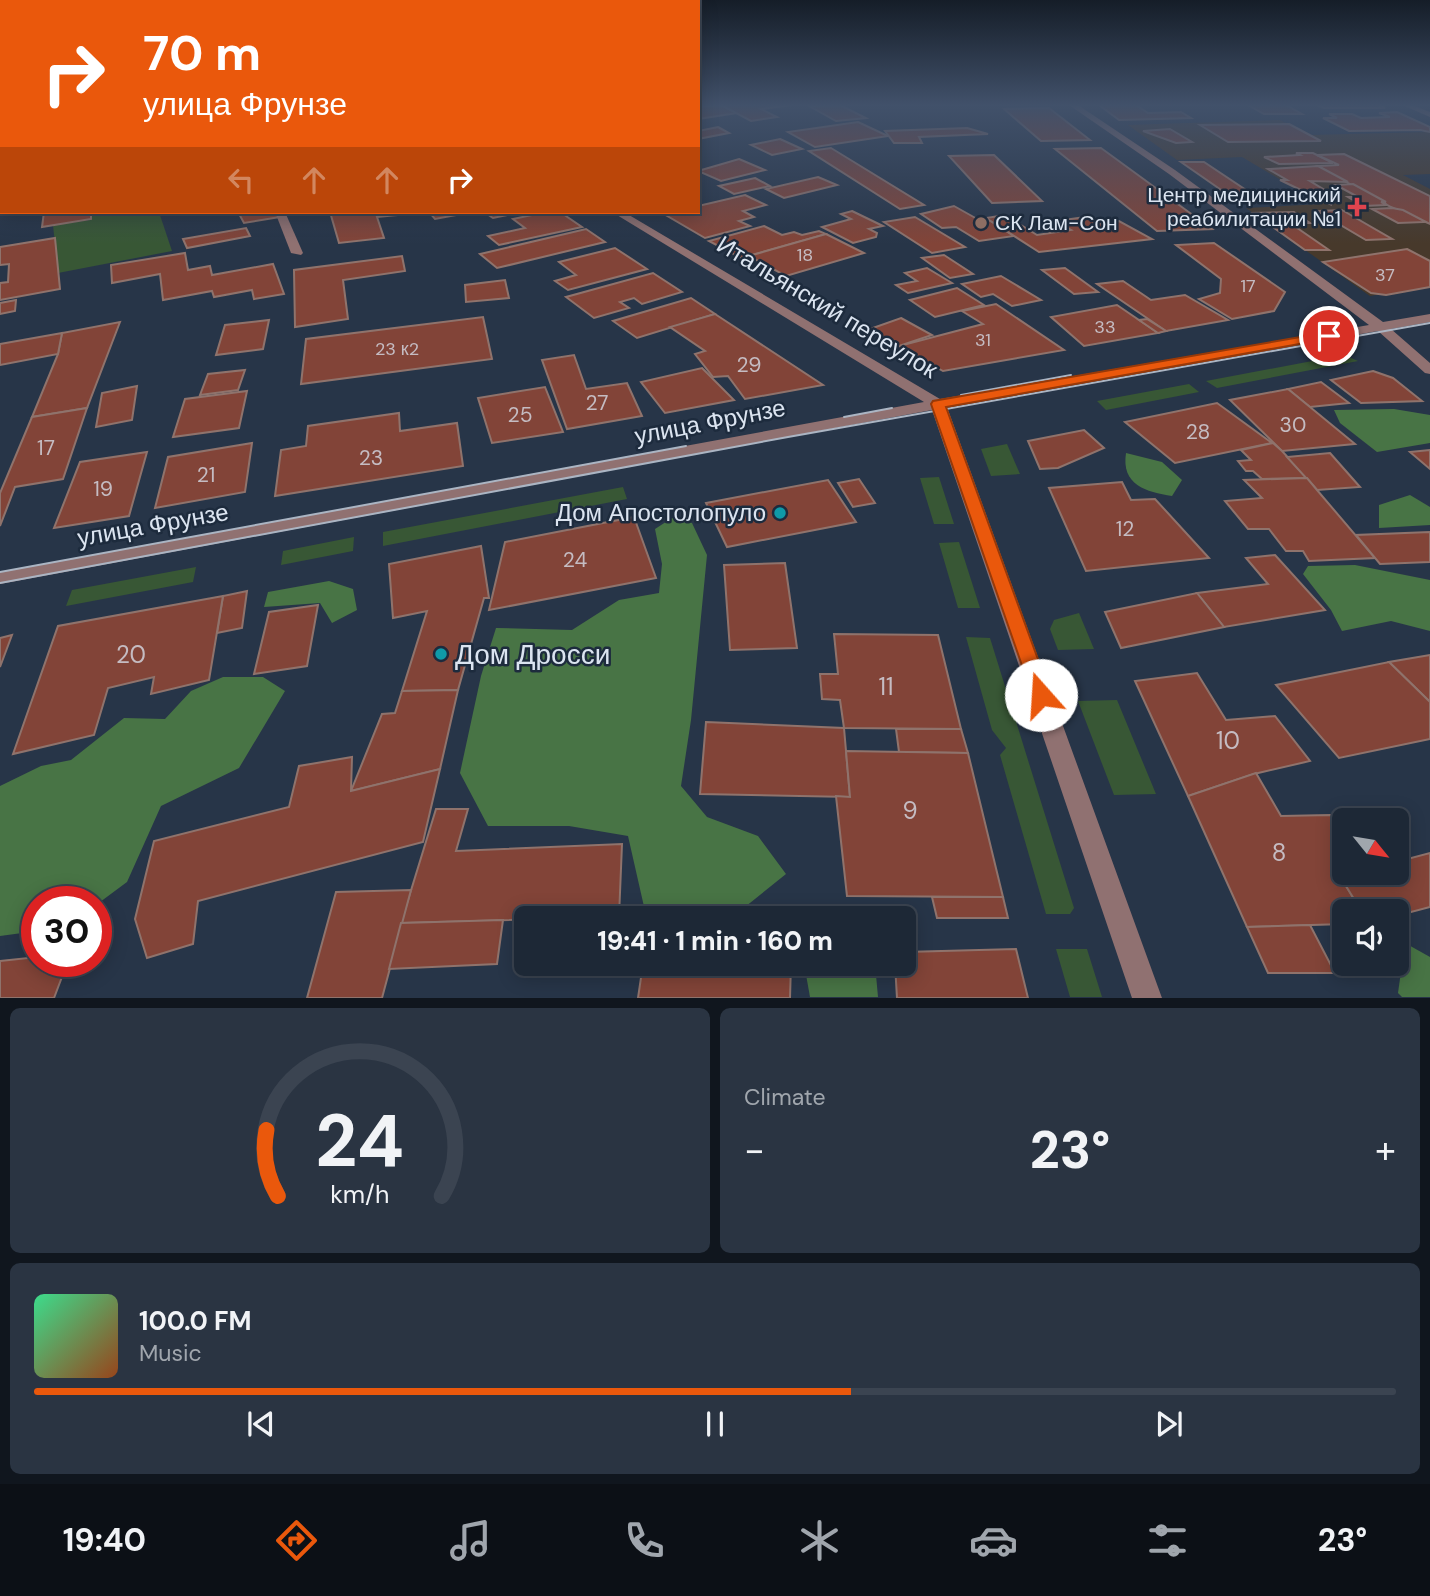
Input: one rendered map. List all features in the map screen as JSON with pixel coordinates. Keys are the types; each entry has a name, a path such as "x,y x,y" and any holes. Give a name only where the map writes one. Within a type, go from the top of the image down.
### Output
{"street":[{"path":"1142,152 1381,327 1430,370"},
{"path":"281,214 296,253"},
{"name":"Итальянский переулок","path":"620,214 938,404 1147,998"},
{"name":"улица Фрунзе","path":"0,578 938,404 1430,318"}],"shaded area":[{"name":"Центр медицинский реабилитации №1","path":"1165,152 1430,152 1430,174 1403,175 1430,189 1430,286 1370,296 1246,208 1322,204 1242,157 1177,160"}],"green space":[{"path":"91,214 160,214 172,251 58,273 53,225 91,220"},
{"path":"1344,355 1358,361 1217,388 1206,381"},
{"path":"1189,384 1199,392 1106,410 1097,401"},
{"path":"1394,409 1430,415 1430,443 1377,452 1340,423 1334,410"},
{"path":"1007,444 1020,474 991,476 981,449"},
{"path":"1126,453 1162,462 1182,480 1172,496 1137,485 1127,473"},
{"path":"939,477 954,524 934,524 920,478"},
{"path":"623,487 627,499 383,546 383,532"},
{"path":"1410,495 1430,507 1430,525 1379,528 1379,505"},
{"path":"672,518 692,523 707,555 691,720 681,786 707,817 758,836 786,874 746,906 644,906 628,836 569,826 488,826 460,773 481,676 496,628 572,630 619,600 659,593 662,564 655,529"},
{"path":"354,537 353,551 281,565 283,551"},
{"path":"959,542 980,608 958,608 939,543"},
{"path":"1355,565 1430,580 1430,631 1391,621 1342,631 1331,610 1303,574 1308,566"},
{"path":"196,567 193,582 66,606 72,590"},
{"path":"329,581 353,589 357,610 332,623 320,603 264,607 268,592"},
{"path":"1079,613 1094,649 1058,650 1050,629 1054,620"},
{"path":"966,637 990,638 1074,908 1070,914 1046,914 1000,755 1006,748 992,730"},
{"path":"223,677 263,677 285,691 239,768 161,806 127,882 112,893 112,886 21,886 21,933 0,936 0,786 41,766 71,760 124,718 165,719 191,691"},
{"path":"1117,700 1157,794 1114,795 1078,701"},
{"path":"1409,945 1430,957 1430,997 1402,997 1398,993 1400,976 1409,976"},
{"path":"1056,949 1087,949 1102,997 1070,997"},
{"path":"806,976 876,976 878,997 810,997"}],"building":[{"path":"765,152 789,152 772,155"},
{"path":"810,152 837,152 924,205 900,209"},
{"path":"1058,152 1106,152 1212,229 1157,231"},
{"path":"1296,153 1313,153 1333,163 1279,164 1264,157 1300,155"},
{"path":"1344,154 1430,196 1430,224 1391,207 1318,166 1339,165 1317,155"},
{"path":"994,155 1042,201 992,203 949,156"},
{"path":"739,159 765,170 721,181 700,170"},
{"path":"1181,162 1204,162 1252,194 1227,194"},
{"path":"1318,166 1348,182 1310,181 1338,198 1324,200 1332,205 1280,180 1287,180 1268,169"},
{"path":"818,177 837,185 784,198 766,189"},
{"path":"755,178 770,186 734,194 719,186"},
{"path":"1353,184 1387,205 1363,206 1348,197 1358,197 1336,185"},
{"path":"745,195 766,205 743,211 754,217 739,221 750,226 705,238 664,214 700,214 700,206"},
{"path":"954,206 979,220 986,218 1014,236 979,241 956,227 942,228 921,214"},
{"path":"1372,209 1403,210 1426,222 1398,223"},
{"path":"1342,210 1392,239 1366,240 1317,211"},
{"path":"852,211 883,226 869,229 877,233 876,237 853,243 822,227 851,219 841,214"},
{"path":"1294,212 1310,223 1290,223 1329,250 1305,250 1253,213"},
{"path":"44,214 91,214 91,219 42,227"},
{"path":"239,214 278,214 280,217 244,223"},
{"path":"331,214 408,214 377,217 384,238 339,243"},
{"path":"431,214 462,214 435,219"},
{"path":"487,214 513,214 493,218"},
{"path":"537,214 563,214 582,227 499,245 488,236 525,228 513,219"},
{"path":"1005,215 1037,235 1071,230 1056,221 1085,217 1098,224 1119,221 1152,239 1039,252 986,218"},
{"path":"915,217 965,247 932,253 884,222"},
{"path":"764,226 782,235 794,232 802,235 819,231 826,234 741,258 709,241"},
{"path":"246,228 250,236 187,248 183,239"},
{"path":"586,229 605,242 497,268 480,254"},
{"path":"826,234 864,253 786,276 749,256"},
{"path":"55,238 60,289 0,300 0,283 8,282 9,264 0,265 0,247"},
{"path":"1214,243 1285,292 1274,311 1232,319 1199,299 1220,293 1221,279 1176,245"},
{"path":"615,248 647,269 568,290 555,281 576,275 559,262"},
{"path":"1407,249 1430,261 1430,287 1386,295 1371,293 1323,262"},
{"path":"185,253 188,270 210,266 212,275 273,264 284,294 254,299 252,290 214,297 212,291 163,300 160,274 112,283 111,265"},
{"path":"944,255 973,274 950,278 922,258"},
{"path":"402,256 405,271 343,280 348,319 295,327 294,270"},
{"path":"927,268 952,283 908,293 896,285 917,281 905,273"},
{"path":"1065,268 1098,292 1074,294 1042,270"},
{"path":"653,273 682,292 642,304 634,298 620,302 629,308 594,318 566,297"},
{"path":"1001,276 1041,300 1012,306 993,294 981,297 962,284"},
{"path":"505,280 509,298 466,302 465,285"},
{"path":"1123,281 1151,300 1185,295 1228,320 1166,331 1097,284"},
{"path":"957,288 984,305 935,317 910,300"},
{"path":"691,298 715,314 637,338 613,321"},
{"path":"16,300 15,311 0,314 0,303"},
{"path":"996,304 1064,350 943,371 899,346 983,324 962,311"},
{"path":"1117,305 1158,333 1084,346 1051,317"},
{"path":"715,314 823,385 745,399 728,376 713,377 695,354 705,351 670,327"},
{"path":"483,317 492,359 301,384 306,339"},
{"path":"901,318 932,335 899,346 870,329"},
{"path":"1147,319 1166,331 1158,333 1139,320"},
{"path":"269,320 263,349 216,355 225,325"},
{"path":"120,322 87,408 32,417 58,354 62,333"},
{"path":"62,333 58,354 0,365 0,344"},
{"path":"574,355 586,389 627,383 642,416 567,429 542,360"},
{"path":"702,368 734,400 665,413 641,382"},
{"path":"245,370 238,390 200,395 208,374"},
{"path":"1373,371 1393,378 1422,401 1361,403 1331,380"},
{"path":"1321,382 1349,403 1310,407 1288,389"},
{"path":"137,386 132,420 96,427 102,393"},
{"path":"545,387 563,432 492,443 478,398"},
{"path":"1288,389 1355,444 1282,451 1230,400"},
{"path":"247,391 239,428 173,437 185,399"},
{"path":"1217,403 1272,443 1175,463 1125,422"},
{"path":"87,408 63,479 15,487 0,526 0,493 32,417"},
{"path":"399,413 400,431 457,423 463,466 275,496 281,450 306,446 308,426"},
{"path":"1084,430 1104,448 1058,468 1040,469 1028,441"},
{"path":"252,443 245,492 155,508 168,457"},
{"path":"1273,443 1307,478 1262,479 1253,471 1246,471 1238,461 1251,460 1241,450"},
{"path":"1430,450 1430,469 1410,452"},
{"path":"147,452 129,516 54,528 80,462"},
{"path":"1330,453 1360,487 1317,490 1287,457"},
{"path":"1307,478 1375,558 1309,561 1303,551 1286,551 1269,529 1248,529 1225,501 1262,498 1244,480"},
{"path":"859,479 875,503 853,507 838,483"},
{"name":"Дом Апостолопуло","path":"828,480 856,522 727,547 706,503"},
{"path":"1122,482 1131,500 1155,499 1209,558 1086,571 1049,488"},
{"path":"634,517 656,578 489,610 505,542"},
{"path":"1430,532 1430,562 1380,564 1356,535"},
{"name":"Дом Дросси","path":"481,546 489,598 484,598 458,690 402,691 427,611 393,618 389,564"},
{"path":"1275,555 1325,610 1224,627 1197,593 1268,584 1246,558"},
{"path":"785,563 797,648 730,650 724,565"},
{"path":"247,591 242,628 217,633 223,596"},
{"path":"1197,593 1224,627 1121,648 1105,612"},
{"path":"223,596 209,680 151,694 154,677 108,688 94,735 13,754 58,626"},
{"path":"318,605 307,666 254,674 269,612"},
{"path":"834,634 938,635 961,729 844,728 840,700 822,699 820,674 838,674"},
{"path":"12,635 0,667 0,638"},
{"path":"1430,655 1430,702 1389,662"},
{"path":"1389,662 1430,702 1430,739 1339,758 1276,685"},
{"path":"1197,673 1226,720 1275,716 1310,761 1254,774 1188,796 1135,681"},
{"path":"458,690 440,769 351,791 382,714 395,713 402,691"},
{"path":"706,722 844,728 850,797 700,794"},
{"path":"896,729 961,729 968,753 899,752"},
{"path":"846,751 968,753 1003,897 847,896 836,796 850,797"},
{"path":"352,757 351,791 440,769 423,842 198,901 193,944 147,958 135,919 154,841 289,807 299,766"},
{"path":"1256,773 1281,816 1330,815 1332,886 1346,886 1354,899 1332,899 1332,924 1247,927 1188,796"},
{"path":"436,809 468,809 456,851 622,844 619,906 514,906 514,920 401,923"},
{"path":"1430,853 1430,907 1409,913 1409,899 1354,899 1346,886 1409,886 1409,859"},
{"path":"411,890 382,998 307,998 336,892"},
{"path":"932,897 1003,897 1008,918 937,918"},
{"path":"503,920 497,964 389,969 401,923"},
{"path":"1310,925 1332,967 1332,973 1268,973 1247,927"},
{"path":"1016,949 1028,998 897,998 896,976 916,976 916,952"},
{"path":"21,959 21,977 62,977 54,998 0,998 0,961"},
{"path":"641,976 791,976 790,998 638,998"}],"tram line":[{"path":"0,583 788,437 1430,323"},
{"path":"961,395 1071,375"},
{"path":"844,417 892,408"},
{"path":"0,572 686,446"}],"place":[{"name":"Центр медицинский реабилитации №1","path":"1357,207"},
{"name":"СК Лам-Сон","path":"981,223"},
{"name":"Дом Апостолопуло","path":"780,513"},
{"name":"Дом Дросси","path":"441,654"}],"route":[{"path":"1041,695 938,404 1329,336"}]}
